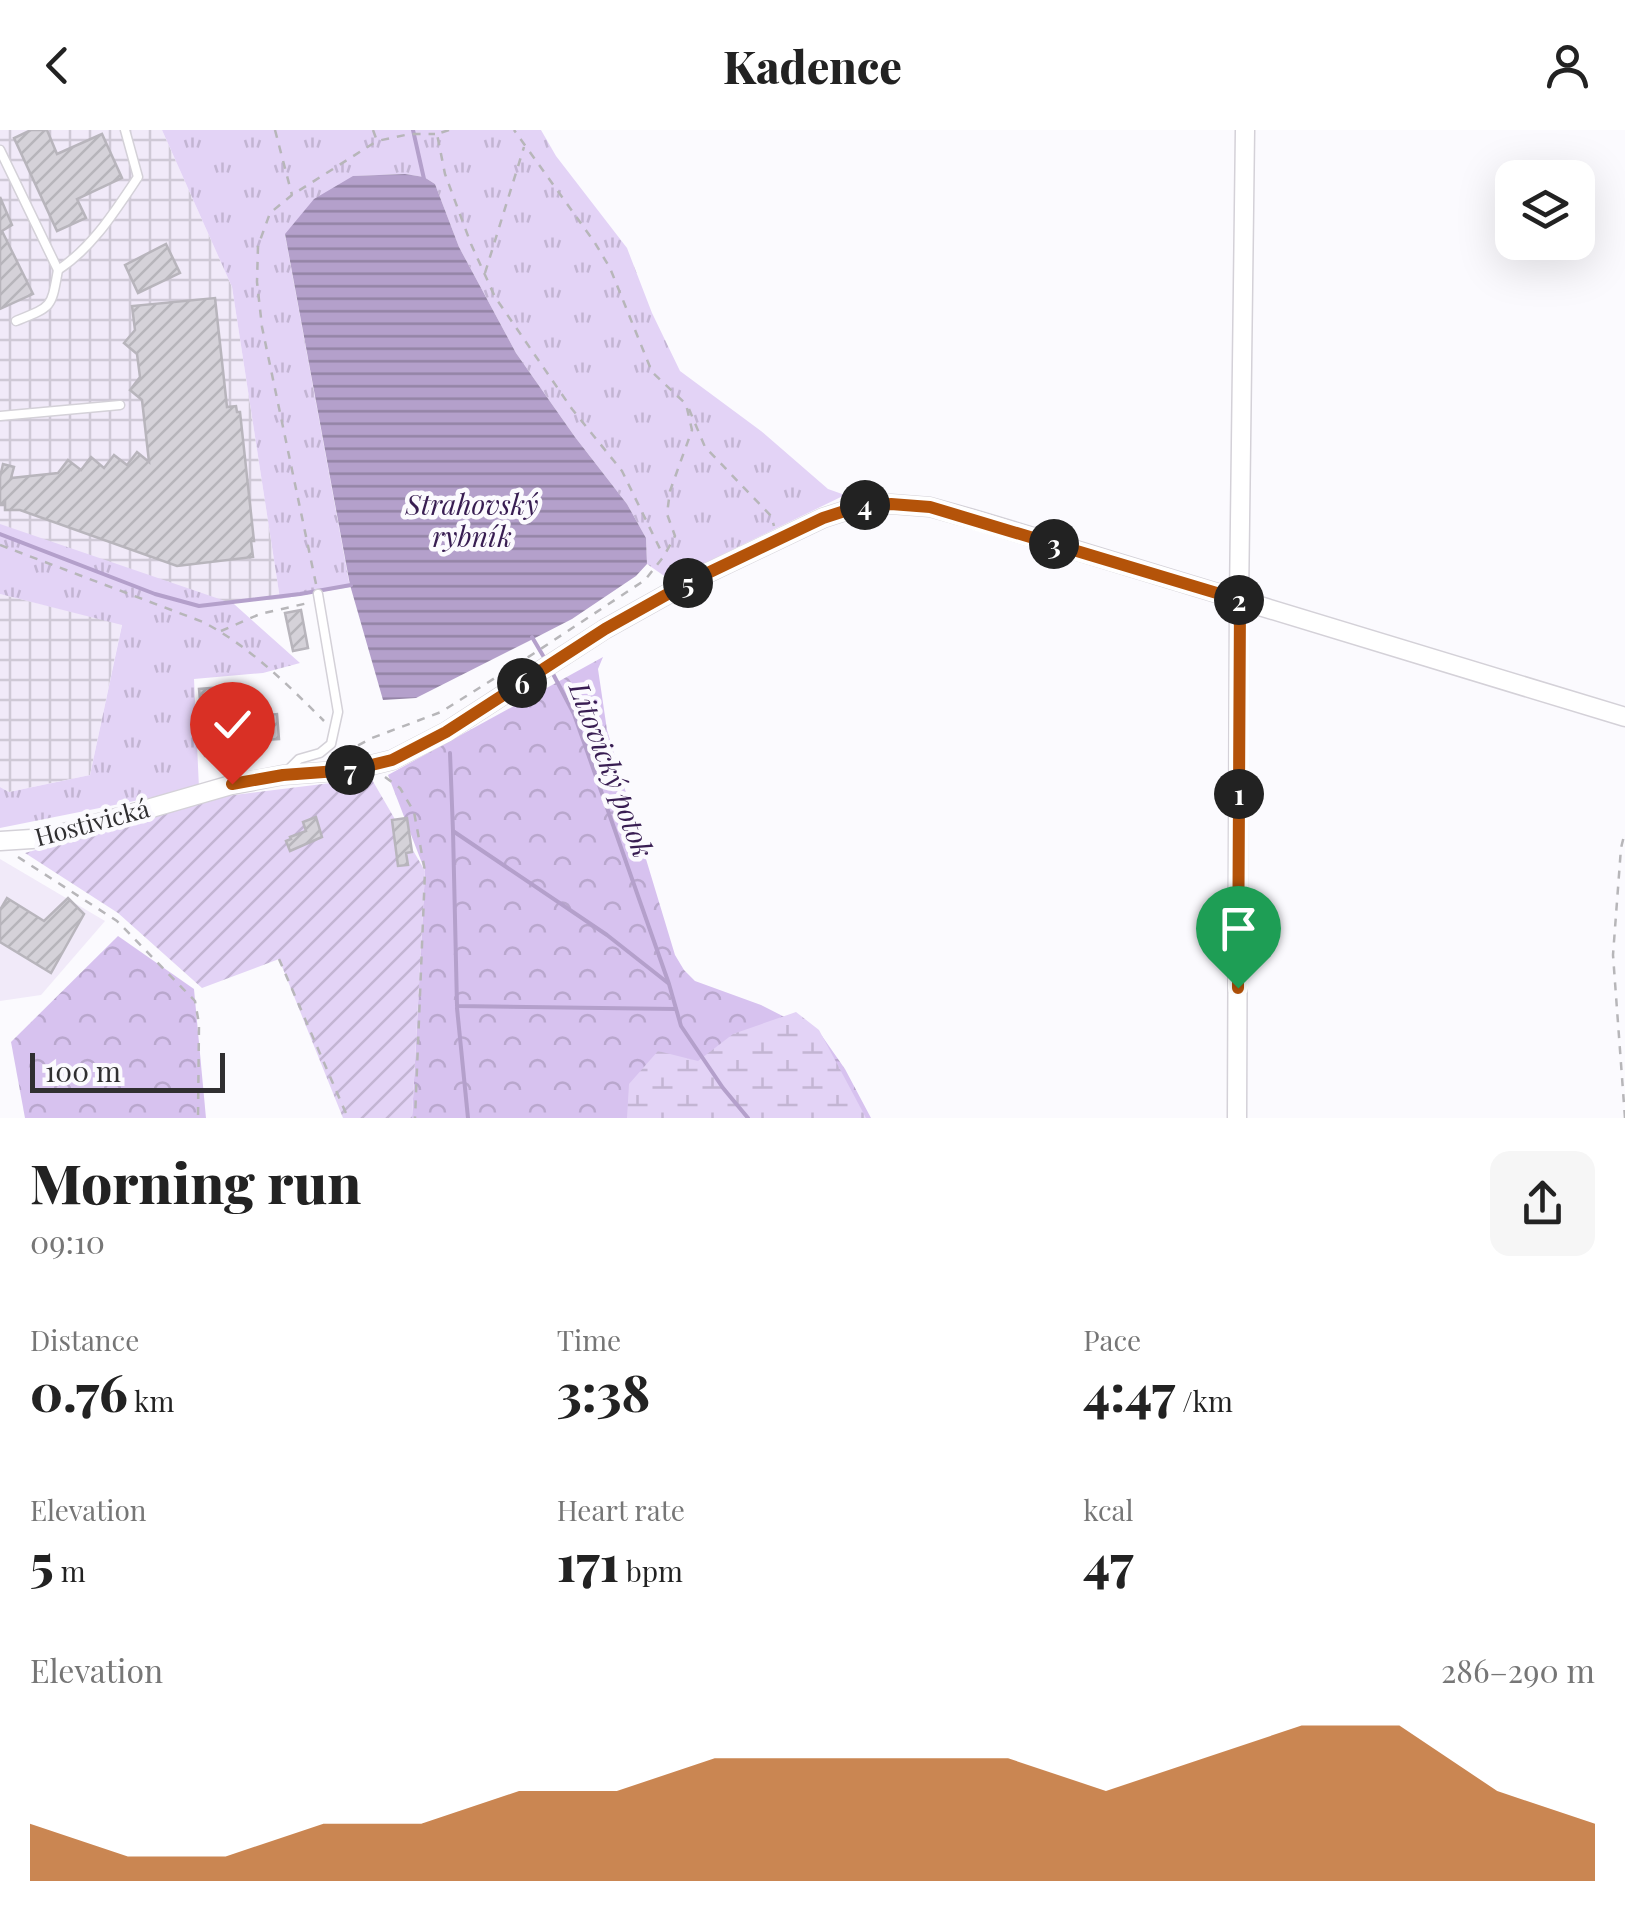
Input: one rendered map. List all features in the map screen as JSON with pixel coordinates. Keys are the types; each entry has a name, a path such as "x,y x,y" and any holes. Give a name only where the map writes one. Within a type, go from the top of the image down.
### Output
{"street":[{"path":"1237,1118 1245,130"},
{"name":"Hostivická","path":"6,848 232,784 351,770 392,760 446,732 605,629 691,581 823,518 860,506 930,507 1625,717"}],"lane":[{"path":"58,270 75,259 108,221 138,177 125,130"},
{"path":"0,150 58,270 47,308 16,320"},
{"path":"0,416 120,405"},
{"path":"283,775 299,759 320,753 331,744 338,712 318,594"}],"path":[{"path":"274,130 292,195"},
{"path":"373,130 377,142"},
{"path":"220,631 318,594 262,327 258,246 270,212 377,142 449,130"},
{"path":"514,130 610,268 652,372 686,404 706,447 771,516 778,540"},
{"path":"436,134 445,174 495,297 572,409 622,471 664,556"},
{"path":"485,275 524,145"},
{"path":"0,545 220,631 284,682 334,732 344,753 440,712 645,580 674,536 667,514 670,491 692,430 686,404"},
{"path":"368,766 400,788 414,812 425,871 416,1118"},
{"path":"1624,1118 1613,955 1625,832"},
{"path":"6,848 117,921 194,1001 199,1024 198,1118"},
{"path":"279,958 348,1118"}],"shaded area":[{"path":"0,130 162,130 232,287 280,599 198,603 0,530"},
{"path":"0,594 122,624 90,775 9,792 0,787"},
{"path":"0,859 105,921 41,995 0,1001"}],"green space":[{"path":"162,130 541,130 556,156 627,248 680,371 761,431 828,489 845,495 670,580 647,564 646,538 627,504 516,353 459,247 435,184 424,177 405,174 354,176 285,235 350,587 280,599 232,287"},
{"path":"0,524 234,604 300,663 263,673 194,679 199,788 0,828 0,787 9,792 90,775 122,625 0,594"},
{"path":"603,657 598,669 607,730 675,955 695,981 761,1005 822,1036 871,1118 412,1118 425,871 388,775"},
{"path":"371,778 425,871 412,1118 343,1118 279,959 202,988 118,913 25,853 226,796"},
{"path":"118,936 194,989 206,1118 25,1118 11,1042"},
{"path":"796,1012 819,1030 866,1118 627,1118 629,1084 658,1051 698,1061 733,1034"}],"water":[{"name":"Strahovský rybník","path":"353,176 424,177 435,184 459,247 516,353 627,504 646,538 647,564 636,576 572,619 416,698 383,700 350,585 285,234 314,199"}],"building":[{"path":"31,130 47,130 57,154 102,134 122,178 77,199 86,218 57,231 14,138"},
{"path":"0,197 12,225 2,231 33,294 0,309"},
{"path":"166,244 180,273 138,293 125,265"},
{"path":"215,298 227,407 236,406 240,412 253,557 177,566 20,510 5,510 5,500 0,505 3,464 14,467 11,478 58,473 68,460 81,470 91,457 104,468 114,455 127,465 137,452 149,462 142,400 130,390 140,377 137,354 124,343 135,330 132,306"},
{"path":"301,610 308,648 293,651 285,613"},
{"path":"234,686 236,718 277,714 279,739 231,742 232,754 205,756 199,689"},
{"path":"316,817 322,837 290,851 286,841 306,831 303,822"},
{"path":"407,818 412,852 406,853 408,865 398,866 392,820"},
{"path":"7,898 44,921 68,898 84,914 51,973 0,942 0,910"}],"waterway":[{"name":"Litovický potok","path":"413,130 424,179"},
{"path":"0,534 155,594 199,606 351,585"},
{"name":"Litovický potok","path":"532,637 545,659"},
{"name":"Litovický potok","path":"552,672 574,714 681,1026 748,1118"},
{"path":"450,753 453,831 607,935 668,983"},
{"path":"453,831 457,1006 676,1009"},
{"path":"457,1008 468,1118"}],"route":[{"path":"232,784 351,770 392,760 446,732 605,629 691,581 823,518 860,506 930,507 1240,600 1238,988"}]}
